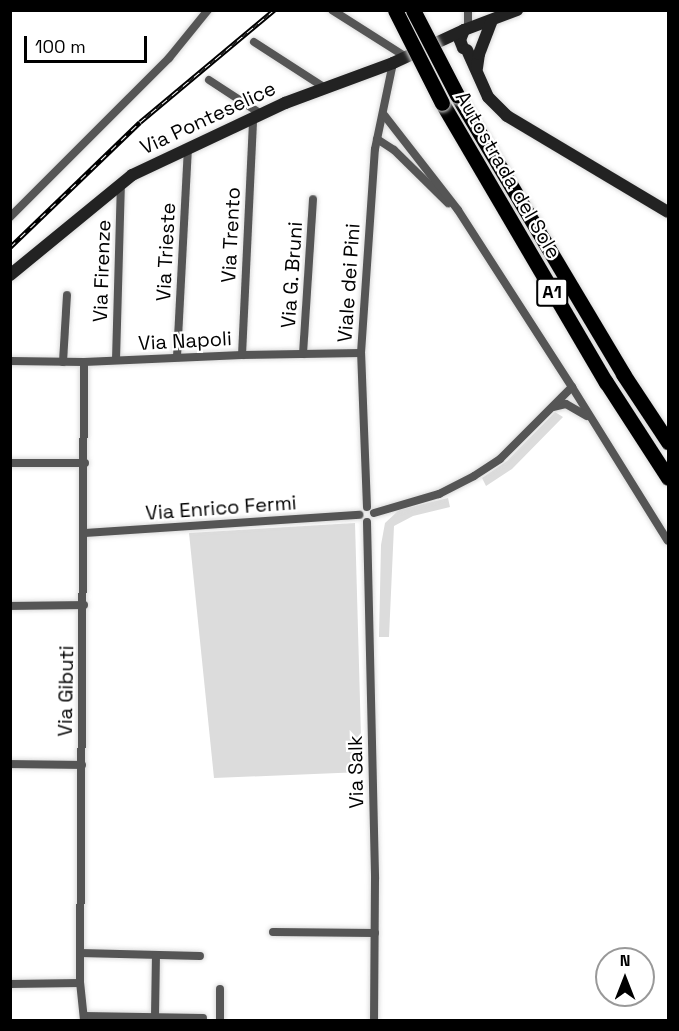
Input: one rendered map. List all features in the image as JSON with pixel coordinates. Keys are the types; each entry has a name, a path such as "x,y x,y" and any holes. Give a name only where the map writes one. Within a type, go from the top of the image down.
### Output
{"highway":[{"name":"Autostrada del Sole","path":"395,10 442,103 606,382 669,478"},
{"name":"Autostrada del Sole","path":"413,10 457,95 623,374 669,442"}],"street":[{"path":"10,217 169,58 208,10"},
{"path":"332,10 406,57"},
{"path":"468,10 468,28 460,36 488,97 507,116 669,212"},
{"name":"Via Ponteselice","path":"10,275 132,175 257,116 393,63 468,28 517,10"},
{"path":"477,70 483,43 492,20"},
{"path":"468,28 479,29 483,43"},
{"path":"445,40 475,51 483,43"},
{"path":"254,42 325,88"},
{"name":"Viale dei Pini","path":"371,510 361,353 377,139 384,115 393,63"},
{"path":"209,80 257,116"},
{"path":"384,115 458,210 669,541"},
{"name":"Via Trento","path":"242,354 257,116"},
{"path":"377,139 394,150 458,210"},
{"name":"Via Trieste","path":"177,357 188,148"},
{"name":"Via Firenze","path":"116,360 121,184"},
{"name":"Via G. Bruni","path":"303,354 313,199"},
{"path":"63,362 67,295"},
{"name":"Via Napoli","path":"10,361 84,362 242,354 361,353"},
{"name":"Via Gibuti","path":"84,362 85,533 80,953 80,983 84,1018"},
{"path":"371,510 373,519 367,522 359,515 361,509 371,510 439,494 474,476 500,459 572,387"},
{"path":"552,407 566,404 592,420"},
{"path":"10,464 85,463"},
{"name":"Via Enrico Fermi","path":"85,533 359,515"},
{"name":"Via Salk","path":"367,522 375,933 374,1020"},
{"path":"10,606 84,605"},
{"path":"10,764 82,765"},
{"path":"273,932 375,933"},
{"path":"80,953 200,956"},
{"path":"155,1017 156,955"},
{"path":"10,984 80,983"},
{"path":"220,989 220,1020"},
{"path":"84,1018 203,1018"}],"shaded area":[{"path":"555,412 563,417 512,469 486,486 482,478 507,461"},
{"path":"448,498 450,507 413,516 394,526 389,637 379,637 381,545 385,523 399,510"},
{"path":"355,523 362,772 214,778 189,533"}],"railway":[{"path":"10,247 140,122 274,10"}]}
